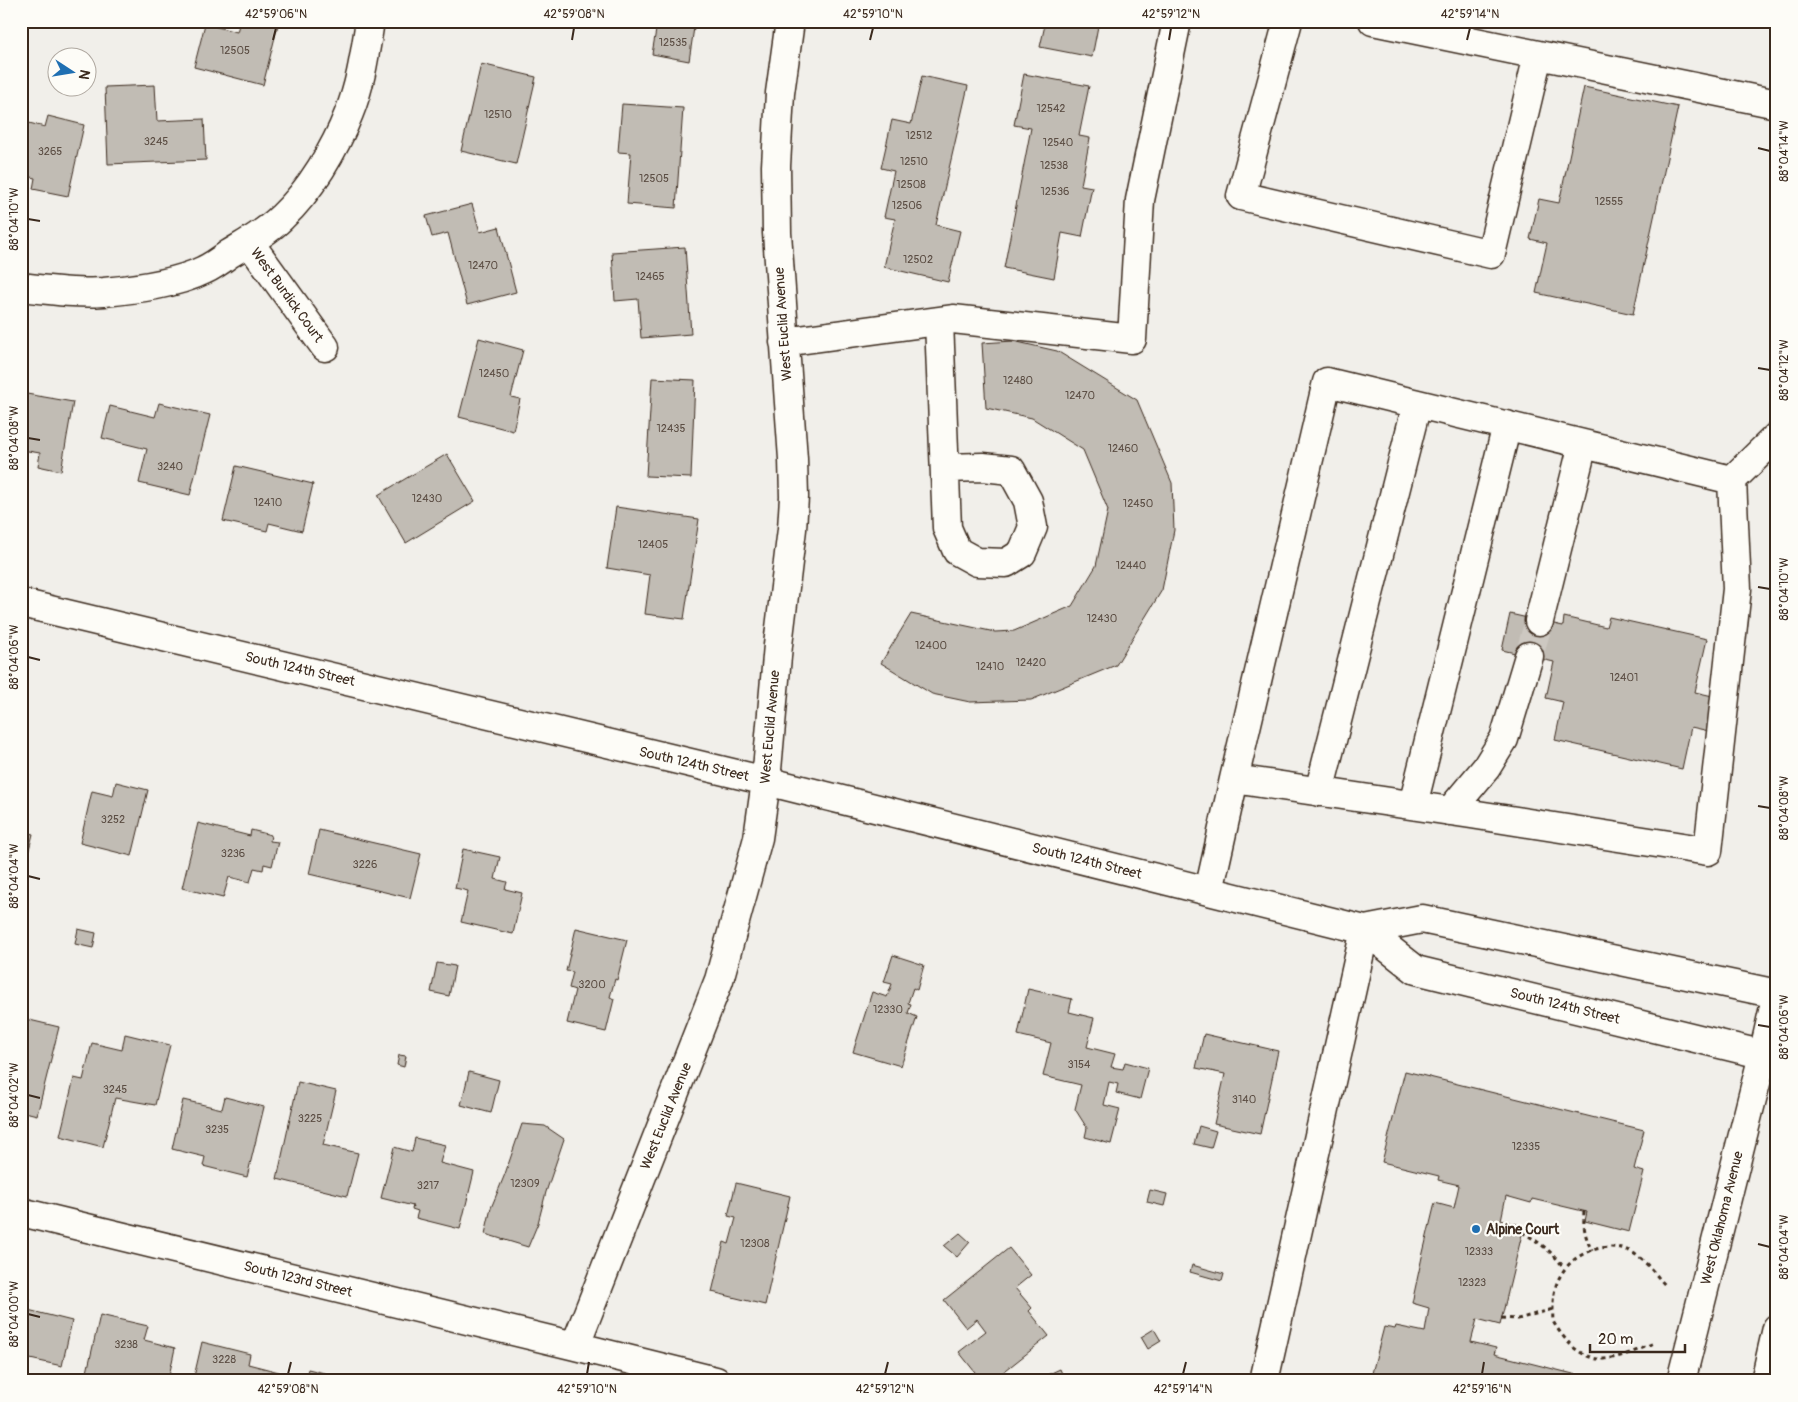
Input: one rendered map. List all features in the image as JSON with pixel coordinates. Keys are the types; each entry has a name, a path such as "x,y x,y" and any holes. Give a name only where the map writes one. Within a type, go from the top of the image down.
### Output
{"street":[{"path":"21,287 58,291 103,292 145,287 181,278 203,270 249,242 282,217 314,179 332,150 350,112 364,63 370,21"},
{"name":"West Euclid Avenue","path":"575,1346 719,980 758,838 766,781 794,497 794,459 776,233 776,166 780,94 790,21"},
{"path":"784,342 953,319 1132,339 1140,200 1177,21"},
{"path":"1288,21 1241,196 1491,254 1538,55"},
{"path":"1373,21 1777,104"},
{"name":"West Burdick Court","path":"249,242 325,347"},
{"path":"939,321 945,468"},
{"path":"1209,891 1327,382 1732,480"},
{"path":"1319,792 1416,404"},
{"path":"1413,805 1507,425"},
{"path":"1234,779 1413,805 1708,852 1737,589 1732,480 1777,436"},
{"path":"1539,621 1583,444"},
{"name":"South 124th Street","path":"21,603 766,781 1365,930 1416,970 1770,1057"},
{"path":"1450,811 1486,768 1504,740 1529,656"},
{"name":"South 124th Street","path":"1365,930 1422,919 1777,994"},
{"path":"1264,1381 1365,930"},
{"name":"West Oklahoma Avenue","path":"1681,1381 1770,1057 1777,994"},
{"name":"South 123rd Street","path":"21,1212 575,1346"},
{"path":"1765,1381 1777,1328"},
{"path":"575,1346 716,1381"}],"path":[{"path":"1584,1211 1585,1238 1592,1251"},
{"path":"1522,1232 1546,1247 1564,1268"},
{"path":"1652,1344 1614,1358 1596,1359 1579,1352 1566,1340 1553,1322 1555,1284 1564,1268 1575,1259 1592,1251 1620,1247 1633,1252 1665,1285"},
{"path":"1501,1318 1518,1319 1553,1309"}],"building":[{"path":"240,21 279,21 263,85 194,67 205,24 237,32"},
{"path":"477,21 526,21 526,24 476,25"},
{"path":"642,21 695,21 689,61 652,54 656,30 641,27"},
{"path":"1026,21 1099,21 1092,57 1040,47 1045,25"},
{"path":"481,64 536,77 516,164 461,151"},
{"path":"1024,74 1089,86 1079,136 1090,138 1081,185 1092,187 1082,237 1062,233 1054,278 1004,268 1031,128 1014,125"},
{"path":"922,76 968,86 936,225 960,231 948,282 884,267 895,219 884,217 894,171 881,168 892,120 911,124"},
{"path":"155,85 157,121 204,119 206,160 108,164 105,87"},
{"path":"1584,87 1678,107 1633,314 1536,293 1547,243 1530,239 1539,199 1559,203"},
{"path":"622,104 683,108 676,208 627,204 631,153 618,152"},
{"path":"21,107 28,109 25,122 45,127 48,116 84,125 68,196 33,189 35,178 21,175"},
{"path":"472,204 480,232 499,227 516,292 467,305 448,233 432,237 426,216"},
{"path":"685,247 691,334 641,338 638,299 615,301 612,252"},
{"path":"479,338 523,350 511,397 520,399 513,431 459,417"},
{"path":"1013,341 1057,351 1137,400 1172,483 1174,530 1162,590 1116,665 1031,700 970,702 932,694 881,663 911,614 995,632 1014,631 1072,606 1096,566 1108,510 1083,450 1032,418 986,408 982,343"},
{"path":"652,378 695,380 691,478 646,476"},
{"path":"21,393 73,402 61,471 38,466 40,453 22,450"},
{"path":"159,403 210,415 190,495 139,483 147,449 102,438 110,406 155,417"},
{"path":"447,454 475,501 406,543 378,495"},
{"path":"236,466 313,484 302,531 269,523 267,531 223,521"},
{"path":"616,507 699,519 684,619 645,614 650,575 607,568"},
{"path":"1510,614 1563,626 1564,617 1606,627 1609,617 1707,639 1695,692 1717,697 1709,731 1691,727 1682,769 1555,740 1563,702 1546,698 1554,662 1502,650"},
{"path":"116,782 148,790 132,856 80,843 92,791 113,796"},
{"path":"198,823 250,836 251,830 271,835 270,841 278,842 272,866 264,864 263,870 254,868 250,882 229,877 223,898 182,888"},
{"path":"319,830 421,854 410,898 309,874"},
{"path":"21,831 33,834 23,873 21,872"},
{"path":"463,849 500,857 495,879 507,882 505,889 522,893 513,934 461,922 468,891 455,888"},
{"path":"576,928 627,940 617,980 615,979 610,997 614,999 606,1032 567,1023 575,990 569,988 573,972 566,971"},
{"path":"78,929 96,933 93,948 75,944"},
{"path":"893,955 924,965 917,990 913,988 908,1003 911,1004 908,1013 917,1017 901,1066 853,1052 872,992 887,997 892,984 884,982"},
{"path":"437,963 455,966 449,996 431,992"},
{"path":"1028,989 1072,999 1069,1012 1094,1018 1087,1047 1115,1054 1111,1067 1123,1069 1125,1062 1148,1068 1140,1099 1116,1093 1118,1084 1109,1082 1104,1105 1120,1109 1111,1144 1085,1137 1087,1128 1075,1109 1081,1085 1043,1076 1051,1043 1018,1035"},
{"path":"21,1018 59,1027 37,1115 21,1111"},
{"path":"125,1034 170,1045 155,1105 115,1098 103,1147 60,1136 74,1078 83,1080 92,1043 122,1050"},
{"path":"1204,1034 1278,1051 1260,1134 1214,1124 1225,1074 1196,1068"},
{"path":"399,1055 406,1056 404,1067 397,1065"},
{"name":"Alpine Court","path":"1405,1071 1644,1130 1634,1169 1644,1172 1629,1232 1585,1221 1587,1212 1532,1199 1531,1203 1506,1196 1501,1220 1524,1226 1500,1325 1477,1319 1471,1342 1496,1348 1494,1354 1589,1378 1589,1381 1370,1381 1384,1327 1395,1329 1396,1326 1425,1332 1429,1308 1412,1303 1422,1257 1435,1203 1454,1208 1459,1185 1438,1180 1439,1176 1382,1162"},
{"path":"469,1072 499,1080 491,1113 461,1105"},
{"path":"298,1082 336,1091 323,1145 358,1153 347,1196 277,1179"},
{"path":"225,1097 264,1107 247,1177 203,1166 205,1157 172,1149 183,1100 222,1109"},
{"path":"522,1124 545,1126 564,1139 546,1192 538,1223 528,1247 485,1234 491,1208"},
{"path":"1199,1126 1216,1131 1211,1148 1194,1144"},
{"path":"415,1138 445,1145 440,1163 474,1172 460,1229 416,1218 418,1211 412,1209 413,1206 381,1198 394,1147 412,1152"},
{"path":"736,1183 790,1196 765,1305 712,1292 724,1242 729,1244 736,1218 728,1216"},
{"path":"1150,1190 1167,1194 1164,1206 1147,1202"},
{"path":"960,1233 970,1242 957,1257 944,1246"},
{"path":"1009,1248 1031,1275 1015,1288 1032,1308 1029,1311 1049,1336 992,1381 982,1381 959,1352 986,1331 977,1319 966,1328 944,1300"},
{"path":"1192,1265 1224,1274 1222,1281 1190,1272"},
{"path":"21,1298 30,1300 28,1310 72,1321 62,1366 21,1357"},
{"path":"100,1315 148,1326 144,1340 175,1348 168,1381 85,1381"},
{"path":"1154,1329 1161,1341 1148,1349 1141,1337"},
{"path":"202,1342 250,1354 248,1364 279,1372 277,1381 193,1381"},
{"path":"308,1369 345,1378 344,1381 305,1381"},
{"path":"1060,1369 1065,1381 1034,1381"}],"tunnel":[{"path":"1529,656 1539,621"}],"place":[{"name":"Alpine Court","path":"1476,1229"}]}
